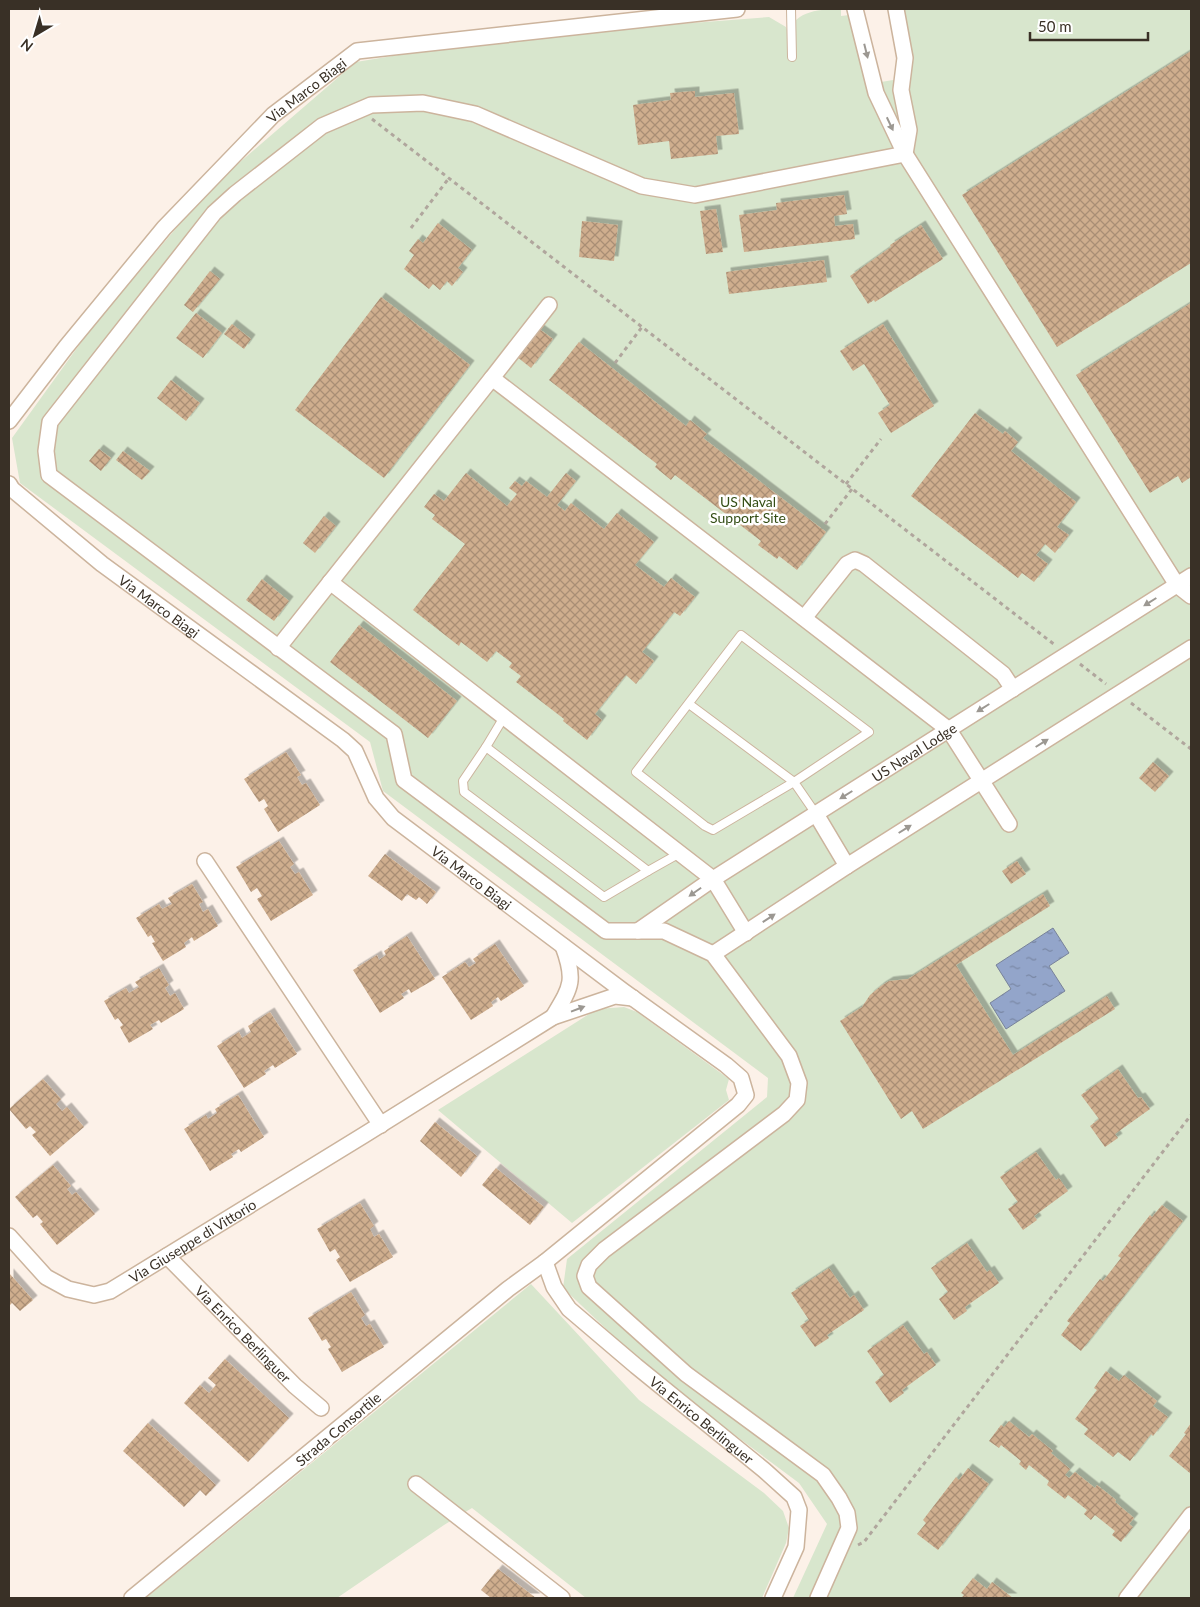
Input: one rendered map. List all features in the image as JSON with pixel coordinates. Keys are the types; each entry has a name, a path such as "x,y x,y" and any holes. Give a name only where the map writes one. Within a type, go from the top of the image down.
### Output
{"street":[{"name":"Via Marco Biagi","path":"9,421 66,347 164,228 274,115 357,51 737,9"},
{"path":"855,9 876,93 905,154 1176,585 1191,596"},
{"path":"896,9 905,58 901,90 909,130 905,154"},
{"path":"818,1598 849,1528 846,1513 823,1475 686,1374 589,1287 585,1276 589,1265 604,1250 777,1120 797,1100 799,1082 789,1056 713,954 664,931 606,932 404,780 394,734 49,475 46,451 50,422 214,213 235,194 322,126 371,105 424,103 475,114 642,186 695,194 905,154"},
{"path":"278,648 549,305"},
{"path":"492,378 949,730 1009,824"},
{"name":"Via Marco Biagi","path":"9,484 12,489 102,564 343,740 355,751 376,798 393,818 741,1078 746,1095 738,1104 545,1262"},
{"path":"804,618 847,564 855,560 864,564 1003,674 1012,689"},
{"name":"US Naval Lodge","path":"638,931 713,879 1191,576"},
{"path":"330,582 713,879 746,933"},
{"path":"713,954 847,866 1191,648"},
{"path":"816,814 847,866"},
{"path":"205,861 380,1125"},
{"path":"553,1017 571,983 571,966 563,946"},
{"path":"571,983 586,976 600,974 603,987 602,999"},
{"name":"Via Giuseppe di Vittorio","path":"9,1236 46,1277 68,1289 94,1295 110,1291 553,1017 578,1010 602,999 615,996 633,998"},
{"name":"Via Enrico Berlinguer","path":"167,1256 295,1386 321,1408"},
{"name":"Strada Consortile","path":"132,1598 508,1289 545,1262"},
{"name":"Via Enrico Berlinguer","path":"545,1262 554,1287 569,1309 794,1497 800,1510 796,1547 772,1598"},
{"path":"416,1484 562,1598"},
{"path":"1127,1598 1191,1515"}],"lane":[{"path":"791,9 792,57"},
{"path":"741,636 869,732 794,782 713,830 705,826 636,772 689,704 741,636"},
{"path":"689,704 794,782 816,814"},
{"path":"504,717 463,781 464,792 604,897 680,853"},
{"path":"486,747 648,871"}],"path":[{"path":"360,110 1191,749"},
{"path":"411,228 449,178"},
{"path":"615,363 642,327"},
{"path":"846,484 881,439"},
{"path":"825,524 852,488"},
{"path":"838,1552 864,1542 1191,1116"}],"green space":[{"name":"US Naval Support Site","path":"841,9 841,16 858,14 875,83 905,78 892,9 1191,9 1191,1598 793,1598 827,1524 799,1483 657,1377 563,1288 567,1259 767,1097 768,1078 383,791 370,742 20,483 12,438 90,330 211,187 356,62 508,37 769,17 786,27 788,33 790,33 792,25 803,15 810,12"},
{"path":"624,1007 637,1012 729,1079 726,1090 729,1100 572,1223 438,1110 597,1009"},
{"path":"531,1284 639,1400 764,1493 783,1511 789,1528 786,1543 762,1598 586,1598 472,1508 337,1598 146,1598"}],"water":[{"path":"1053,928 1069,953 1049,966 1065,991 1006,1029 990,1003 1011,989 996,965"}],"building":[{"path":"1191,51 1191,263 1057,347 962,195"},
{"path":"695,91 695,97 734,93 739,134 716,136 718,154 671,159 669,141 638,145 633,105 671,100 670,93"},
{"path":"844,195 847,214 834,216 835,226 853,224 855,239 744,252 739,215 777,210 776,203"},
{"path":"716,209 723,252 706,254 700,211"},
{"path":"582,221 618,225 614,261 579,257"},
{"path":"438,223 472,250 458,268 463,272 452,286 447,281 440,290 433,284 429,289 404,269 414,255 409,251 418,239 423,243"},
{"path":"921,225 943,259 875,302 874,300 868,304 850,276 891,247 890,245"},
{"path":"824,260 827,282 729,294 726,272"},
{"path":"210,271 220,279 193,312 184,305"},
{"path":"381,297 470,365 384,478 295,410"},
{"path":"1191,303 1191,477 1182,483 1178,476 1150,493 1076,375"},
{"path":"196,313 222,333 203,358 176,338"},
{"path":"232,324 251,339 244,349 224,334"},
{"path":"883,324 934,406 891,433 878,413 890,405 864,364 853,371 840,351"},
{"path":"538,328 553,339 531,368 516,356"},
{"path":"579,342 686,426 690,420 707,434 703,438 826,532 797,570 779,556 777,559 758,545 761,541 675,475 671,480 655,467 657,464 549,380"},
{"path":"171,380 200,403 186,421 157,398"},
{"path":"975,413 1003,434 1005,431 1018,442 1011,451 1076,502 1057,527 1069,535 1055,553 1045,544 1036,555 1048,564 1034,582 1022,573 1018,578 911,496"},
{"path":"99,449 111,458 101,471 89,461"},
{"path":"123,451 150,471 142,480 116,460"},
{"path":"466,473 507,506 517,494 509,488 515,481 522,486 526,481 547,497 566,473 576,481 557,505 565,511 571,503 604,529 617,513 654,542 635,565 664,587 671,578 695,597 680,616 674,612 642,652 654,661 636,684 626,675 595,714 602,720 587,740 563,721 564,719 516,682 521,676 509,667 512,663 496,651 487,662 461,642 459,646 413,610 465,544 432,519 435,515 424,507 434,494 444,501"},
{"path":"324,516 336,526 315,553 303,543"},
{"path":"262,579 289,601 274,621 246,600"},
{"path":"359,625 457,701 428,738 330,662"},
{"path":"286,752 301,775 297,777 302,785 306,783 320,805 278,832 264,809 268,806 264,799 259,802 244,779"},
{"path":"1153,762 1169,776 1155,792 1139,778"},
{"path":"279,841 294,864 290,867 295,874 299,872 313,895 271,921 257,899 262,896 257,888 251,892 236,867"},
{"path":"385,854 436,892 427,904 419,897 416,900 407,894 402,901 368,876"},
{"path":"1017,861 1026,874 1011,884 1002,871"},
{"path":"192,884 203,902 199,904 203,912 208,909 218,926 194,941 192,937 184,943 186,947 163,961 152,943 155,942 151,935 148,937 136,918 159,904 162,909 172,904 168,898"},
{"path":"1043,894 1050,906 956,965 1013,1055 1107,996 1115,1009 923,1129 912,1111 901,1119 840,1021 862,1007 870,995 881,986 889,981 908,979"},
{"path":"407,936 435,979 411,993 409,989 401,994 404,998 380,1013 353,970 377,955 379,960 386,955 384,951"},
{"path":"495,944 524,986 501,1001 498,997 491,1002 493,1006 471,1020 442,977 465,962 469,967 476,963 473,959"},
{"path":"159,968 169,985 165,988 170,996 175,993 184,1009 161,1023 159,1020 150,1025 153,1029 129,1043 120,1027 123,1025 118,1018 115,1020 104,1001 126,988 129,993 139,987 135,982"},
{"path":"270,1012 297,1054 275,1068 273,1065 264,1071 266,1074 244,1088 217,1046 239,1032 242,1038 251,1032 248,1026"},
{"path":"1118,1069 1138,1098 1141,1097 1150,1109 1115,1134 1118,1138 1105,1147 1090,1126 1099,1119 1081,1095"},
{"path":"43,1079 61,1099 56,1104 62,1111 67,1107 84,1127 50,1156 32,1135 36,1132 30,1126 26,1129 9,1109"},
{"path":"238,1095 264,1137 241,1152 239,1149 231,1154 233,1157 210,1171 184,1129 206,1115 208,1119 217,1113 215,1109"},
{"path":"435,1122 477,1156 461,1177 420,1141"},
{"path":"1036,1152 1056,1180 1059,1178 1068,1191 1034,1216 1037,1220 1023,1230 1008,1209 1018,1202 1000,1177"},
{"path":"53,1165 71,1186 67,1189 72,1195 76,1192 95,1214 57,1245 40,1224 43,1222 37,1215 33,1218 15,1197"},
{"path":"496,1168 544,1207 530,1225 482,1185"},
{"path":"360,1203 374,1226 370,1229 374,1237 379,1234 393,1257 350,1282 336,1260 340,1257 335,1249 330,1252 317,1229"},
{"path":"1162,1205 1183,1221 1081,1351 1061,1335 1070,1323 1067,1321 1100,1279 1103,1281 1121,1258 1118,1256 1150,1215 1152,1217"},
{"path":"967,1243 987,1272 990,1270 999,1283 965,1307 967,1311 954,1320 939,1299 948,1292 931,1268"},
{"path":"829,1268 850,1298 854,1295 864,1310 827,1335 829,1338 815,1347 800,1326 809,1320 791,1293"},
{"path":"9,1273 33,1300 20,1311 12,1303 9,1306"},
{"path":"351,1292 365,1315 361,1318 366,1326 370,1324 384,1347 342,1372 328,1349 331,1347 326,1339 322,1341 308,1318"},
{"path":"903,1325 924,1354 927,1352 936,1365 902,1390 904,1393 890,1403 875,1382 884,1375 867,1351"},
{"path":"225,1359 289,1418 248,1462 184,1403 200,1385 209,1393 216,1385 208,1378"},
{"path":"1106,1371 1119,1381 1124,1375 1157,1401 1153,1406 1168,1417 1153,1436 1151,1434 1130,1461 1118,1452 1113,1457 1084,1434 1088,1429 1075,1419 1097,1390 1094,1388"},
{"path":"1009,1421 1029,1437 1032,1434 1053,1451 1051,1453 1070,1469 1065,1475 1069,1478 1075,1472 1095,1488 1097,1485 1134,1518 1129,1524 1133,1527 1121,1542 1112,1535 1115,1531 1095,1515 1091,1520 1084,1514 1087,1510 1068,1495 1065,1499 1047,1485 1049,1481 1029,1465 1026,1470 1019,1464 1021,1461 1001,1445 999,1448 989,1441 1001,1425 1004,1427"},
{"path":"148,1423 216,1485 206,1496 200,1490 184,1507 123,1451"},
{"path":"1191,1423 1191,1474 1169,1456 1186,1434 1184,1433"},
{"path":"968,1468 989,1484 938,1550 917,1534 926,1523 923,1520 956,1477 959,1480"},
{"path":"498,1569 536,1598 491,1598 481,1590"},
{"path":"973,1578 987,1589 992,1582 1013,1598 961,1598 964,1595 961,1593"}]}
